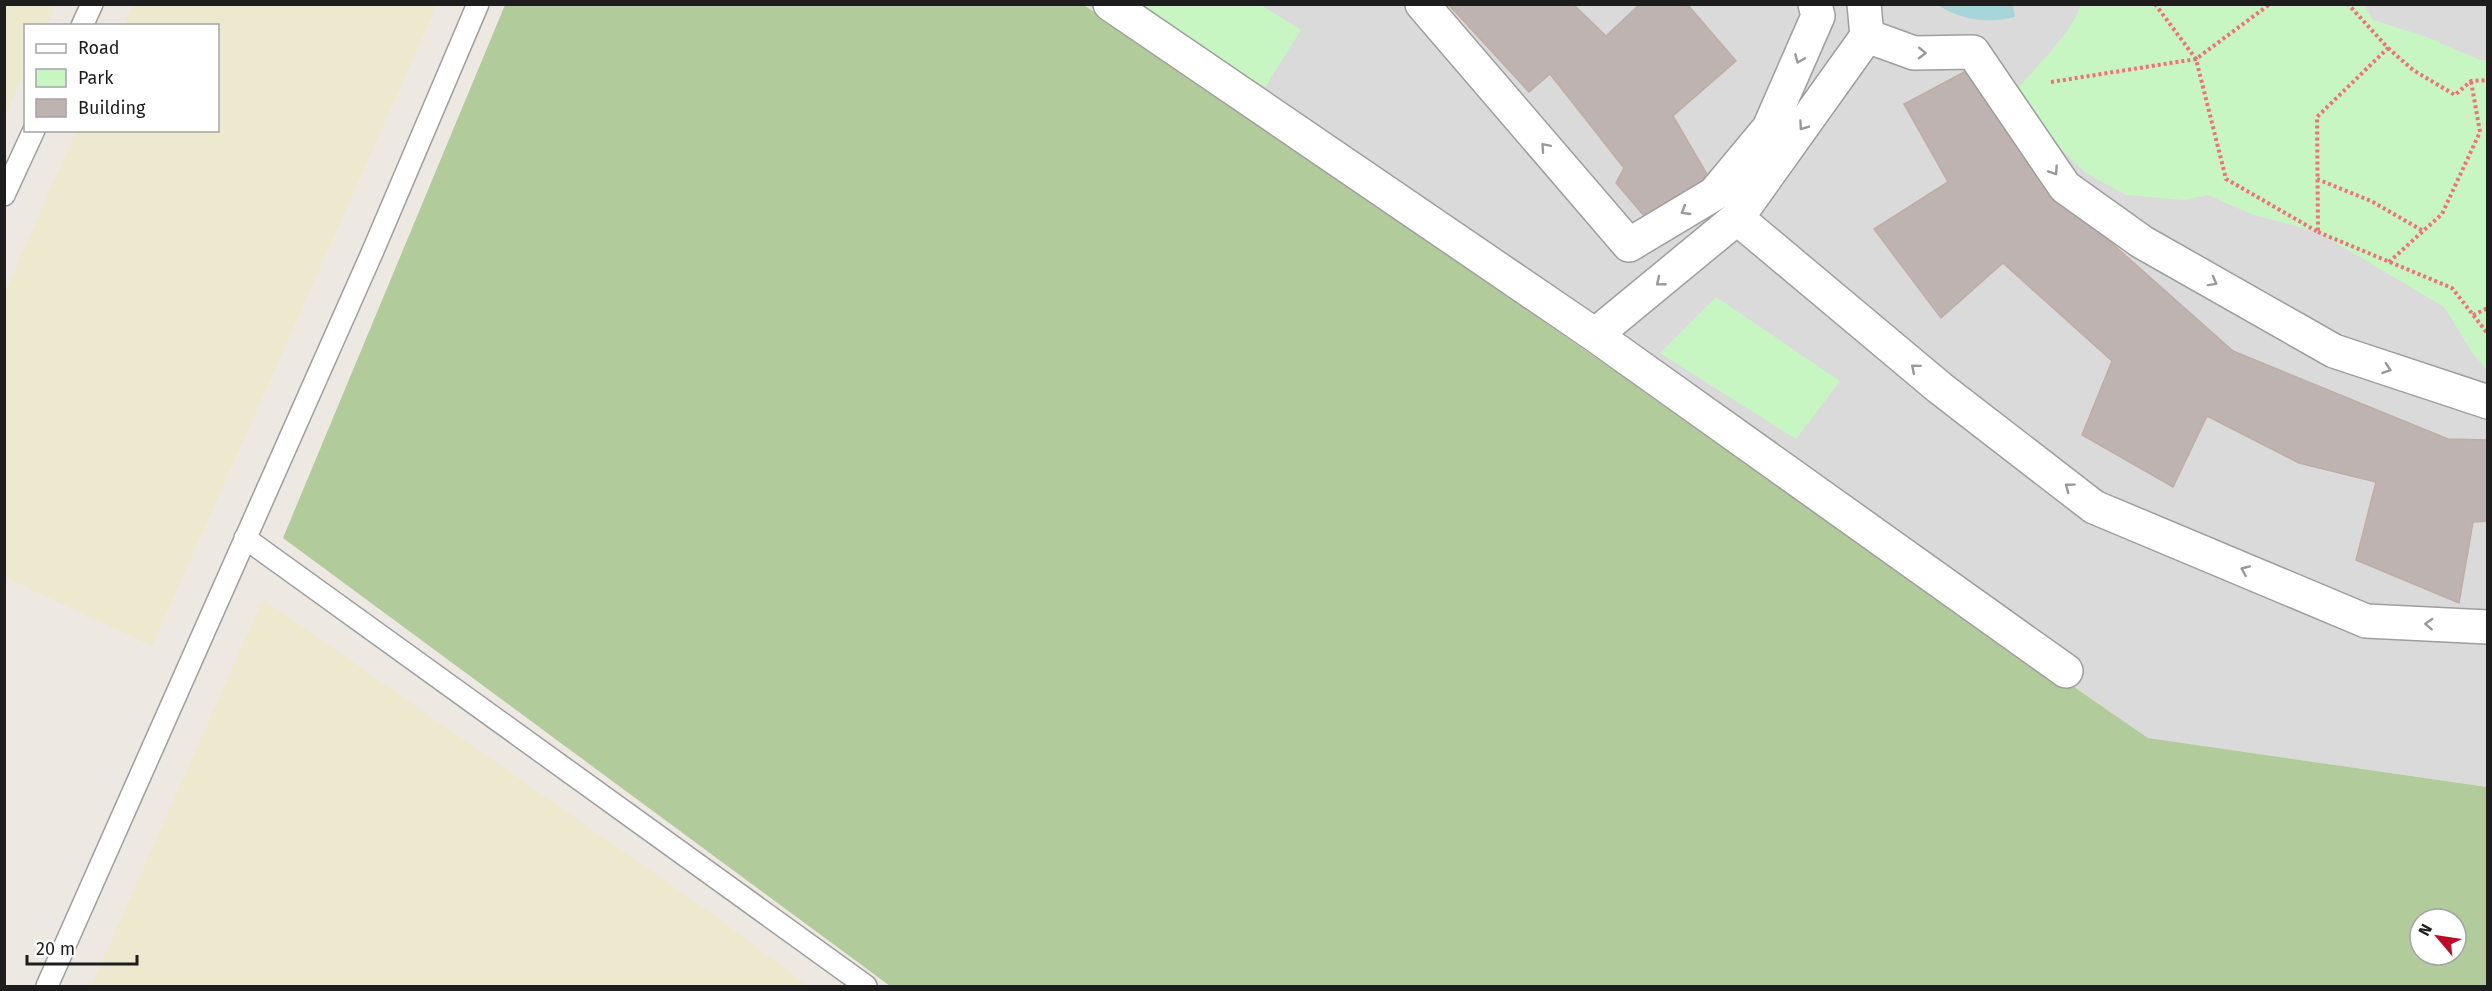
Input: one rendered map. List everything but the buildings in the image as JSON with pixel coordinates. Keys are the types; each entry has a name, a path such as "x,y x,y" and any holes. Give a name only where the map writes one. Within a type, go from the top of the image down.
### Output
{"street":[{"path":"1110,4 1595,335 2066,671"},
{"path":"1422,4 1629,245 1714,194 1760,162 1867,36 1864,4"},
{"path":"1595,335 1737,218 1760,162 1769,128 1818,16 1815,4"},
{"path":"1867,36 1914,53 1973,52 2065,187 2142,242 2334,351 2487,402"},
{"path":"1737,218 1940,388 2094,507 2366,621 2487,627"}],"lane":[{"path":"83,24 92,4"},
{"path":"47,987 372,253 478,4"},
{"path":"4,195 33,132"},
{"path":"245,538 866,987"}],"path":[{"path":"2155,4 2196,59 2226,179 2318,232 2452,288 2487,334"},
{"path":"2051,82 2196,59 2270,4"},
{"path":"2348,4 2388,48 2413,70 2455,95 2471,81 2487,80"},
{"path":"2318,232 2317,117 2388,48"},
{"path":"2389,262 2442,214 2480,132 2471,81"},
{"path":"2317,179 2371,201 2423,231"},
{"path":"2473,315 2487,308"}],"shaded area":[{"path":"5,4 56,5 47,24 24,24 24,73 5,116"},
{"path":"132,5 437,5 152,646 4,577 5,292 76,132 219,132 219,24 123,24"},
{"path":"1086,5 2487,5 2487,787 2148,738"},
{"path":"263,599 717,917 808,986 91,986"}],"green space":[{"path":"505,5 1084,5 2148,738 2487,787 2487,986 890,986 283,538"},
{"path":"1135,5 1261,5 1301,30 1265,87"},
{"path":"2080,5 2364,5 2373,20 2424,36 2480,60 2487,60 2487,370 2474,355 2444,307 2318,232 2251,214 2208,195 2183,200 2126,195 2086,173 2031,121 2019,87 2063,36"},
{"path":"1716,297 1840,381 1796,439 1660,353"}],"water":[{"path":"1937,5 2013,5 2015,17 1994,20 1974,19"}]}
